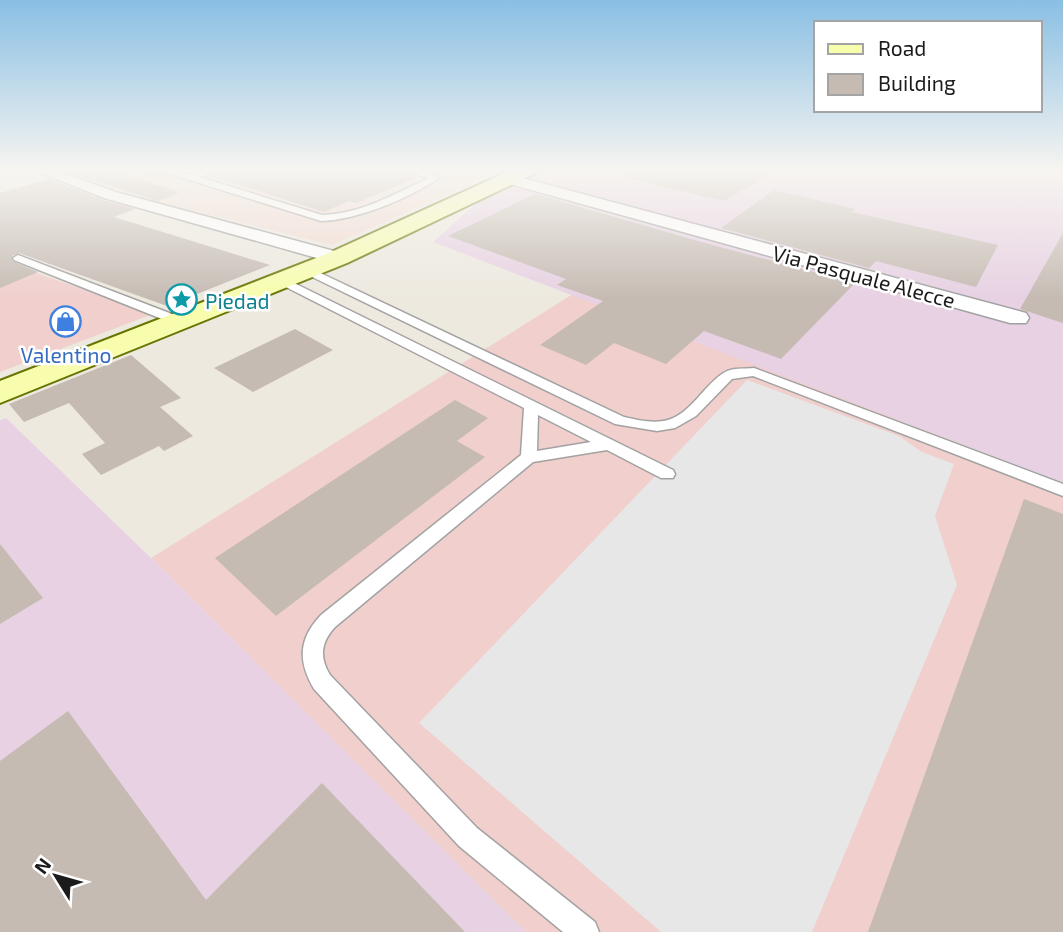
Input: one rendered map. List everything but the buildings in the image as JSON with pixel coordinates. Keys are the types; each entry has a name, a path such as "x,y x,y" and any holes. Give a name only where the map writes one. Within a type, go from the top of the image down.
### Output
{"street":[{"path":"173,212 338,258"},
{"path":"0,393 282,282 436,212"},
{"name":"Via Pasquale Alecce","path":"651,212 1017,318"}],"lane":[{"path":"304,212 334,219 358,212"},
{"path":"18,258 181,322"},
{"path":"308,271 620,421 664,427 682,421 727,376 754,372 1063,490"},
{"path":"282,282 667,474"},
{"path":"558,421 581,402"},
{"path":"529,457 531,408"},
{"path":"585,932 468,837 322,682 311,662 316,635 328,621 529,457 607,445"}],"shaded area":[{"path":"200,212 406,212 332,245"},
{"path":"466,212 1063,212 1063,483 433,242"},
{"name":"Valentino","path":"0,260 153,314 0,372"},
{"path":"573,294 1063,483 1063,932 526,932 151,558"},
{"path":"747,380 899,436 922,452 954,464 935,516 957,585 812,932 661,932 419,723"},
{"path":"6,418 151,558 526,932 0,932 0,420"}],"place":[{"name":"Piedad","path":"182,300"},
{"name":"Valentino","path":"66,322"}]}
